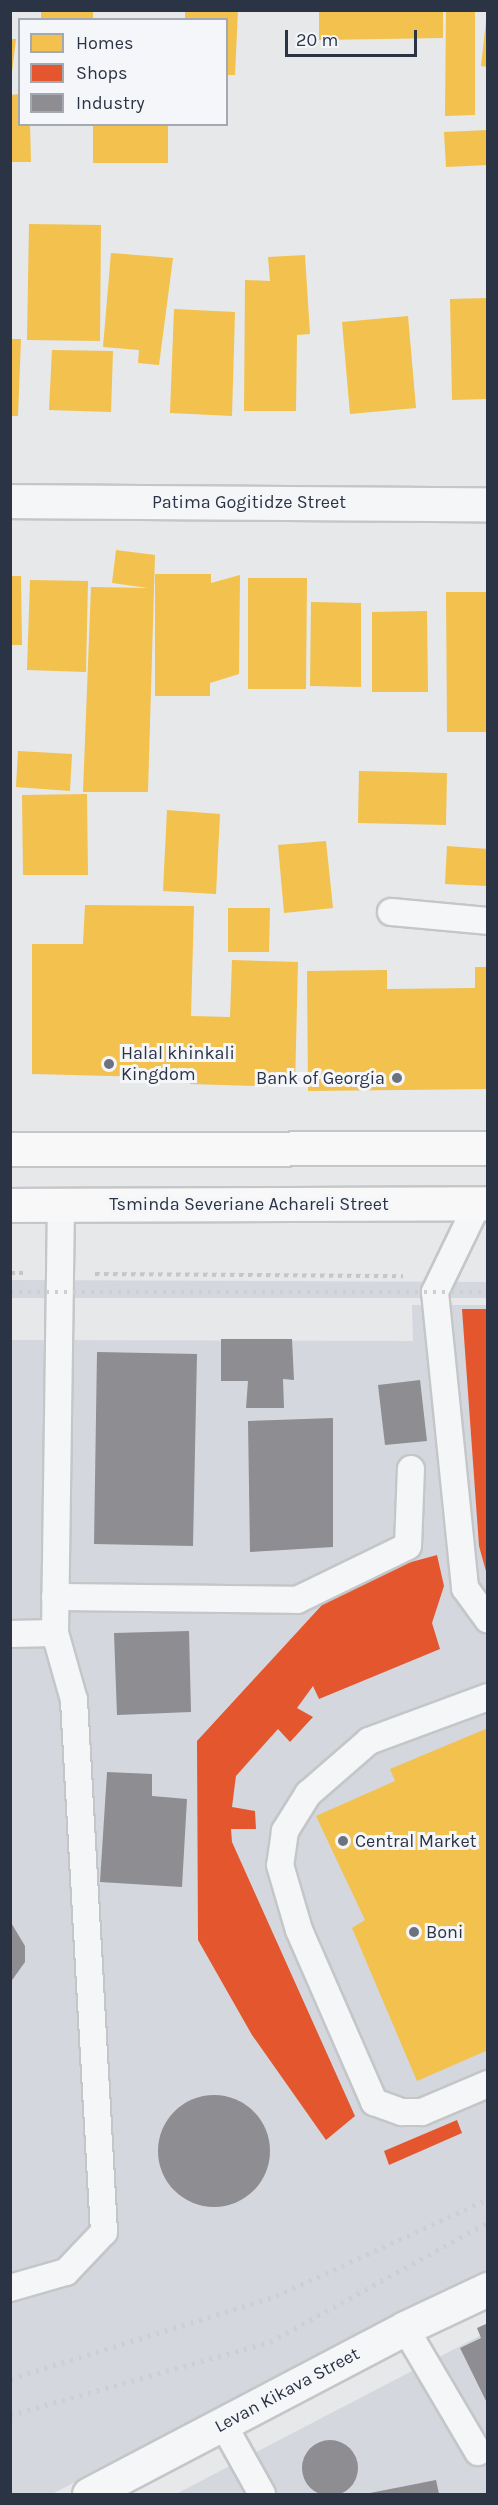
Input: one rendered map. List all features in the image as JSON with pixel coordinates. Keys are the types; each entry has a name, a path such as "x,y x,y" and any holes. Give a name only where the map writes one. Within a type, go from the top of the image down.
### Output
{"main road":[{"path":"10,1149 488,1148"},
{"name":"Tsminda Severiane Achareli Street","path":"10,1204 483,1203"}],"street":[{"name":"Patima Gogitidze Street","path":"10,501 488,504"},
{"name":"Levan Kikava Street","path":"89,2494 405,2328 488,2289"}],"lane":[{"path":"391,912 488,921"},
{"path":"483,1203 435,1292 465,1588 488,1620"},
{"path":"10,2288 66,2271 104,2232 74,1700 55,1634 61,1204"},
{"path":"55,1597 297,1600 408,1546 411,1469"},
{"path":"10,1634 55,1634"},
{"path":"488,1697 369,1741 308,1794 285,1831 280,1865 299,1930 374,2102 402,2112 422,2112 488,2084"},
{"path":"405,2328 478,2452"},
{"path":"223,2424 262,2494"}],"path":[{"path":"10,1273 444,1276"}],"shaded area":[{"path":"10,1280 487,1282 488,1298 11,1298"},
{"path":"412,1305 487,1305 487,2271 52,2494 11,2494 11,1340 413,1341"},
{"path":"487,2332 487,2494 176,2494"}],"building: Homes":[{"path":"41,10 93,10 93,18 41,18"},
{"path":"185,10 238,10 235,75 228,75 228,18 185,18"},
{"path":"319,10 443,10 443,38 319,40"},
{"path":"446,10 475,10 475,115 445,116"},
{"path":"486,21 488,21 488,67 481,66"},
{"path":"10,39 16,39 12,72 10,72"},
{"path":"18,94 18,126 30,126 31,162 10,162 10,95"},
{"path":"93,126 168,126 168,163 93,163"},
{"path":"488,130 488,165 446,167 444,132"},
{"path":"29,224 101,225 100,341 27,340"},
{"path":"111,253 173,258 159,365 138,363 139,350 103,347"},
{"path":"305,255 310,334 297,335 296,411 244,411 245,280 270,281 268,257"},
{"path":"488,298 488,399 452,400 450,299"},
{"path":"174,309 235,312 232,416 170,413"},
{"path":"408,316 416,408 350,414 342,322"},
{"path":"10,339 21,339 18,416 10,416"},
{"path":"52,350 113,351 111,412 49,410"},
{"path":"116,550 155,555 148,792 83,792 91,587 148,588 112,583"},
{"path":"155,574 211,574 211,583 240,575 239,674 210,683 210,696 155,696"},
{"path":"10,576 21,576 22,645 10,645"},
{"path":"248,578 307,578 306,689 248,689"},
{"path":"30,580 88,581 86,672 27,670"},
{"path":"446,592 488,592 488,732 447,732"},
{"path":"311,602 361,603 361,687 310,686"},
{"path":"427,611 428,692 372,692 372,612"},
{"path":"18,751 72,754 70,791 16,787"},
{"path":"359,771 447,773 446,825 358,823"},
{"path":"87,794 88,875 23,875 22,795"},
{"path":"167,810 220,814 216,894 163,891"},
{"path":"326,841 333,908 284,913 278,845"},
{"path":"447,846 488,849 488,886 445,884"},
{"path":"85,905 194,906 191,1016 230,1017 232,960 298,962 295,1087 190,1084 190,1078 32,1074 32,944 83,944"},
{"path":"228,908 270,908 269,952 228,952"},
{"path":"475,967 488,967 488,1089 308,1091 307,971 387,970 387,989 475,988"},
{"path":"488,1728 488,2050 417,2081 352,1928 365,1920 316,1816 395,1781 390,1769"}],"building: Shops":[{"path":"462,1309 488,1309 487,1575 479,1546"},
{"path":"437,1555 444,1586 432,1623 440,1649 319,1699 313,1686 297,1708 313,1717 290,1742 278,1729 236,1776 232,1807 255,1811 256,1829 231,1829 232,1842 355,2116 326,2140 252,2035 198,1940 197,1741 345,1580"},
{"path":"457,2120 462,2133 389,2165 384,2151"}],"building: Industry":[{"path":"221,1339 292,1339 294,1380 283,1379 284,1408 246,1408 248,1381 221,1381"},
{"path":"97,1352 197,1354 193,1546 94,1544"},
{"path":"420,1380 427,1441 385,1445 378,1385"},
{"path":"333,1418 333,1547 250,1552 248,1421"},
{"path":"189,1631 191,1712 117,1715 114,1633"},
{"path":"107,1772 152,1774 152,1796 187,1799 182,1887 100,1882"},
{"path":"10,1921 25,1946 25,1962 10,1983"},
{"path":"214,2095 236,2099 254,2111 266,2129 270,2151 266,2173 254,2191 236,2203 214,2207 192,2203 174,2191 162,2173 158,2151 162,2129 174,2111 192,2099"},
{"path":"488,2323 488,2405 460,2348 481,2338 477,2328"},
{"path":"330,2440 341,2442 350,2448 356,2457 358,2468 356,2479 350,2488 341,2494 330,2496 319,2494 310,2488 304,2479 302,2468 304,2457 310,2448 319,2442"},
{"path":"436,2480 439,2494 370,2494 370,2493"}],"railway":[{"path":"10,1292 488,1292"},
{"path":"10,2379 276,2296 488,2199"},
{"path":"10,2415 270,2342 488,2222"}],"place":[{"name":"Halal khinkali Kingdom","path":"109,1064"},
{"name":"Bank of Georgia","path":"397,1078"},
{"name":"Central Market","path":"343,1841"},
{"name":"Boni","path":"414,1932"}]}
